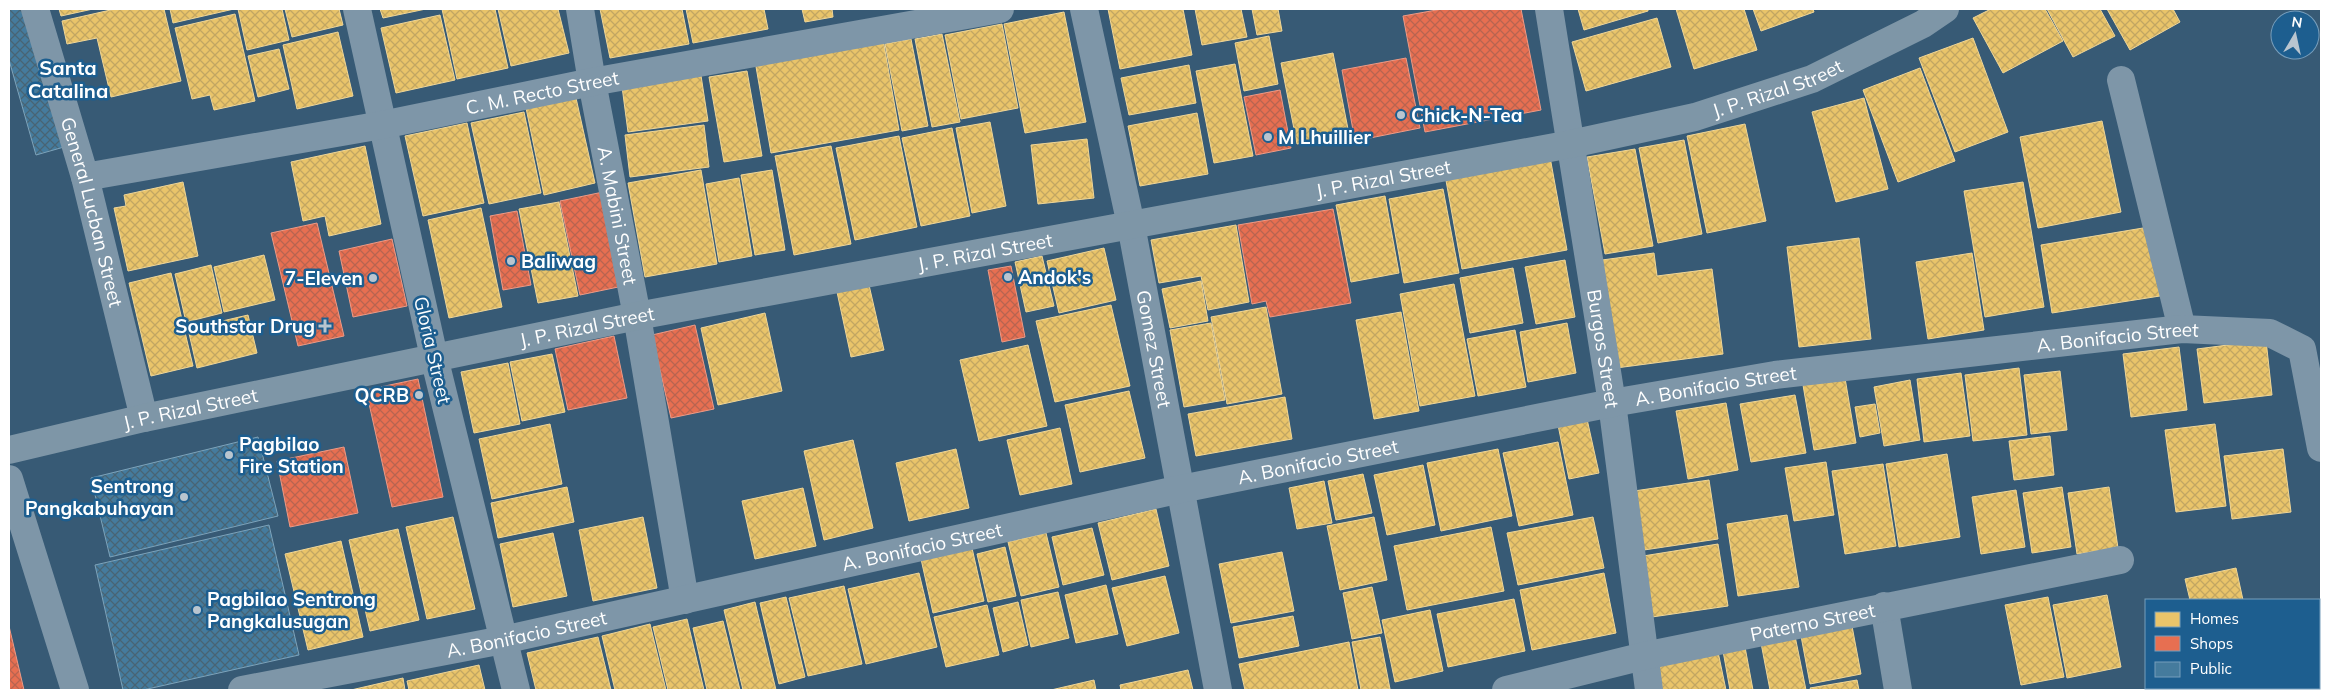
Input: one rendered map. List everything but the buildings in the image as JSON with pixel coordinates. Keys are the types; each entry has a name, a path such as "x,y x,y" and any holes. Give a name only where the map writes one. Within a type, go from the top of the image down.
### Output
{"main road":[{"name":"J. P. Rizal Street","path":"9,450 144,418 637,316 1571,144 1695,117 1812,80 1923,24 1945,9"}],"street":[{"name":"General Lucban Street","path":"35,9 85,177 144,418"},
{"name":"Gloria Street","path":"357,9 434,358 516,690"},
{"name":"A. Mabini Street","path":"580,9 592,82 637,316 685,600"},
{"name":"C. M. Recto Street","path":"85,177 382,125 592,82 1000,9"},
{"name":"Gomez Street","path":"1084,9 1131,225 1218,690"},
{"name":"Burgos Street","path":"1549,9 1612,403 1649,690"},
{"path":"2121,80 2182,329"},
{"name":"A. Bonifacio Street","path":"242,690 503,640 1181,489 1612,403 1775,375 2182,329 2270,333 2302,349 2321,448"},
{"path":"9,479 75,690"},
{"name":"Paterno Street","path":"1506,690 1644,656 1884,606 2120,560"},
{"path":"1884,606 1898,690"}],"place":[{"name":"Chick-N-Tea","path":"1401,115"},
{"name":"M Lhuillier","path":"1268,137"},
{"name":"Baliwag","path":"511,261"},
{"name":"Andok's","path":"1008,277"},
{"name":"7-Eleven","path":"373,278"},
{"name":"Southstar Drug","path":"325,326"},
{"name":"QCRB","path":"419,395"},
{"name":"Pagbilao Fire Station","path":"229,455"},
{"name":"Sentrong Pangkabuhayan","path":"184,497"},
{"name":"Pagbilao Sentrong Pangkalusugan","path":"197,610"}],"district":[{"name":"Santa Catalina","path":"68,80"}]}
